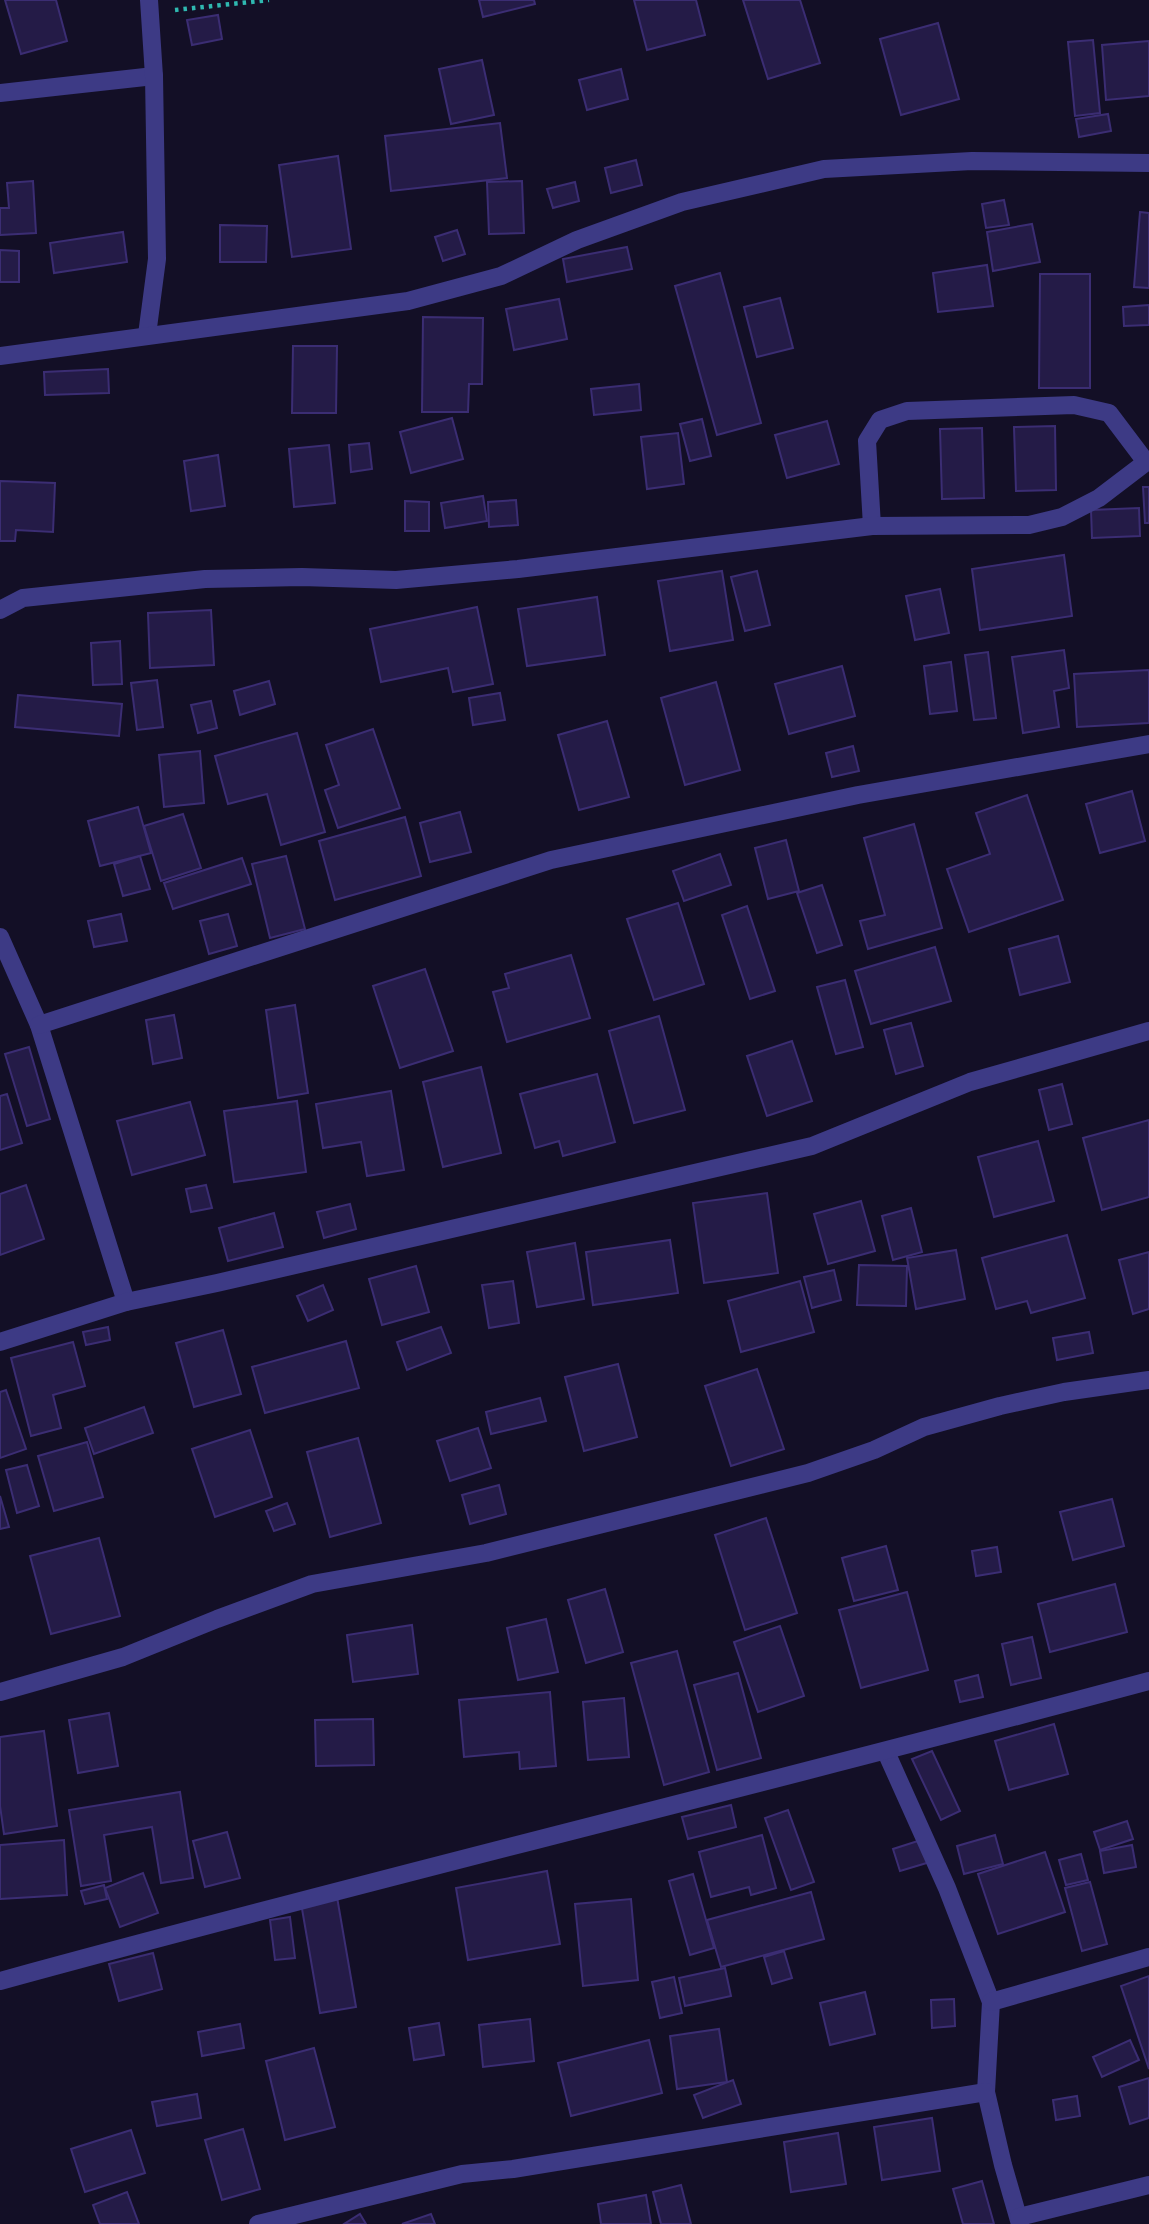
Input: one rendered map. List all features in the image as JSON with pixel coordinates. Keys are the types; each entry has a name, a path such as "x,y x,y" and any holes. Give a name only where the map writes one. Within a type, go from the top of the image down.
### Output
{"street":[{"path":"147,335 157,259 154,76 149,6"},
{"path":"0,93 154,76"},
{"path":"0,356 408,301 501,276 577,240 682,202 824,169 972,161 1149,163"},
{"path":"0,610 23,598 205,579 302,577 396,580 517,569 872,527 1029,525 1062,517 1099,498 1148,461 1108,413 1086,407 1074,405 907,411 880,420 867,441 872,527"},
{"path":"39,1025 551,860 858,795 1149,744"},
{"path":"0,937 39,1025 126,1303"},
{"path":"0,1342 126,1303 812,1146 970,1082 1149,1031"},
{"path":"0,1692 123,1657 312,1584 499,1550 808,1473 874,1450 924,1427 1000,1406 1064,1392 1149,1380"},
{"path":"0,1981 240,1915 886,1752 1149,1681"},
{"path":"886,1752 947,1888 991,2002 986,2092 1003,2165 1020,2221 1149,2185"},
{"path":"991,2002 1149,1957"},
{"path":"258,2224 462,2174 513,2169 986,2092"}],"path":[{"path":"149,6 269,0"}],"building":[{"path":"5,0 56,0 67,41 21,54"},
{"path":"479,0 534,0 535,4 483,17"},
{"path":"634,0 696,0 705,35 647,50"},
{"path":"743,0 800,0 820,63 768,79"},
{"path":"218,15 222,39 192,45 187,20"},
{"path":"938,23 959,99 901,115 880,39"},
{"path":"1093,40 1100,113 1075,116 1068,42"},
{"path":"1149,41 1149,96 1106,100 1102,45"},
{"path":"482,60 494,115 451,124 439,69"},
{"path":"621,69 628,99 587,110 579,80"},
{"path":"1108,114 1111,131 1079,137 1076,119"},
{"path":"500,123 507,178 391,191 385,136"},
{"path":"338,156 351,249 292,257 279,165"},
{"path":"636,160 642,185 611,193 605,168"},
{"path":"33,181 36,233 0,235 0,208 9,208 7,183"},
{"path":"522,181 524,233 489,234 487,182"},
{"path":"575,182 579,201 553,208 547,189"},
{"path":"1004,200 1009,225 986,228 982,204"},
{"path":"1140,212 1149,213 1149,288 1134,287"},
{"path":"1032,224 1040,262 993,271 987,232"},
{"path":"220,225 267,226 266,262 220,262"},
{"path":"457,230 465,254 443,261 435,237"},
{"path":"123,232 127,262 54,273 50,243"},
{"path":"627,247 632,269 567,282 563,259"},
{"path":"0,250 19,251 19,282 0,282"},
{"path":"987,265 993,306 938,312 933,273"},
{"path":"720,273 761,423 717,435 675,286"},
{"path":"1040,274 1090,274 1090,388 1039,388"},
{"path":"780,298 793,348 757,357 744,307"},
{"path":"559,299 567,339 514,350 506,309"},
{"path":"1149,305 1149,325 1124,326 1123,307"},
{"path":"423,317 483,318 482,384 469,384 468,412 422,412"},
{"path":"293,346 337,346 336,413 292,413"},
{"path":"108,369 109,393 45,395 44,372"},
{"path":"639,384 641,410 594,415 591,389"},
{"path":"452,418 463,459 411,473 400,432"},
{"path":"702,419 711,456 690,461 680,424"},
{"path":"827,421 839,464 787,478 775,435"},
{"path":"1055,426 1056,490 1016,491 1014,427"},
{"path":"982,428 984,498 942,499 940,429"},
{"path":"678,433 684,484 647,489 641,437"},
{"path":"369,443 372,469 351,472 349,445"},
{"path":"329,445 335,503 294,507 289,449"},
{"path":"218,455 225,506 191,511 184,461"},
{"path":"0,481 55,483 53,532 16,530 15,541 0,541"},
{"path":"1143,487 1149,487 1149,523 1145,523"},
{"path":"483,496 487,521 445,528 441,503"},
{"path":"516,500 518,525 489,527 488,502"},
{"path":"405,501 429,502 429,531 405,531"},
{"path":"1139,508 1140,536 1092,538 1091,510"},
{"path":"1064,555 1072,616 980,630 972,569"},
{"path":"722,571 733,640 670,651 658,581"},
{"path":"757,571 770,625 745,631 731,577"},
{"path":"940,589 949,633 915,640 906,596"},
{"path":"597,597 605,655 527,666 518,609"},
{"path":"477,607 493,684 453,692 448,668 381,682 370,629"},
{"path":"211,610 214,665 150,668 148,613"},
{"path":"120,641 122,684 93,685 91,643"},
{"path":"1064,650 1069,688 1054,691 1059,727 1023,733 1012,657"},
{"path":"988,652 996,718 974,720 965,655"},
{"path":"951,662 957,711 930,714 924,666"},
{"path":"842,666 855,716 789,734 775,684"},
{"path":"1149,670 1149,723 1077,727 1074,674"},
{"path":"157,680 163,727 137,730 131,683"},
{"path":"269,681 275,704 240,715 234,691"},
{"path":"716,682 740,770 685,785 661,698"},
{"path":"500,693 505,720 473,725 469,698"},
{"path":"18,695 122,704 119,736 15,727"},
{"path":"211,701 217,728 198,733 191,705"},
{"path":"607,721 629,797 579,810 558,735"},
{"path":"373,729 400,808 338,828 325,790 339,785 326,745"},
{"path":"297,733 325,832 281,845 267,794 228,804 215,756"},
{"path":"853,746 859,771 832,777 826,753"},
{"path":"200,751 204,803 164,807 159,755"},
{"path":"1132,791 1145,841 1100,853 1086,804"},
{"path":"1027,795 1063,900 969,932 947,869 990,854 976,813"},
{"path":"138,807 151,853 100,866 88,821"},
{"path":"460,812 471,852 430,862 420,823"},
{"path":"183,814 201,868 161,881 144,826"},
{"path":"405,817 421,876 335,900 319,841"},
{"path":"914,824 942,928 868,949 860,921 885,915 864,838"},
{"path":"786,840 799,891 768,899 755,848"},
{"path":"720,854 731,885 684,901 673,871"},
{"path":"140,856 150,889 123,896 114,864"},
{"path":"286,856 305,929 270,938 252,864"},
{"path":"242,858 251,884 173,909 164,883"},
{"path":"822,885 842,945 817,953 797,893"},
{"path":"678,903 704,984 654,1000 627,919"},
{"path":"747,906 775,991 750,999 722,915"},
{"path":"121,914 127,941 94,947 88,921"},
{"path":"228,914 237,946 209,954 200,921"},
{"path":"1058,936 1070,982 1020,995 1009,949"},
{"path":"935,947 951,1001 871,1024 855,971"},
{"path":"571,955 590,1018 507,1042 493,992 509,988 505,974"},
{"path":"425,969 453,1051 400,1068 373,986"},
{"path":"845,980 863,1047 836,1054 817,987"},
{"path":"295,1005 308,1093 278,1098 266,1010"},
{"path":"174,1015 182,1058 153,1064 146,1020"},
{"path":"659,1016 685,1110 634,1123 609,1031"},
{"path":"911,1023 923,1066 896,1074 884,1030"},
{"path":"792,1041 812,1101 767,1116 747,1056"},
{"path":"29,1047 50,1119 27,1126 5,1054"},
{"path":"481,1067 501,1153 443,1167 423,1082"},
{"path":"597,1074 615,1142 563,1156 559,1141 535,1148 520,1094"},
{"path":"1062,1084 1072,1124 1049,1130 1039,1090"},
{"path":"391,1091 404,1170 367,1176 361,1142 323,1148 316,1104"},
{"path":"7,1094 22,1143 0,1150 0,1096"},
{"path":"297,1101 306,1172 234,1182 224,1111"},
{"path":"190,1102 205,1155 132,1175 117,1121"},
{"path":"1149,1120 1149,1197 1102,1210 1083,1138"},
{"path":"1038,1141 1054,1201 994,1217 978,1157"},
{"path":"26,1185 44,1239 0,1255 0,1194"},
{"path":"206,1185 212,1208 191,1212 186,1189"},
{"path":"767,1193 778,1273 704,1283 693,1203"},
{"path":"861,1201 875,1251 828,1264 814,1214"},
{"path":"350,1204 356,1229 324,1238 317,1212"},
{"path":"911,1208 922,1252 893,1260 882,1216"},
{"path":"274,1213 283,1247 228,1261 219,1228"},
{"path":"1067,1235 1085,1298 1031,1313 1027,1301 996,1309 982,1258"},
{"path":"670,1240 678,1293 593,1305 586,1252"},
{"path":"575,1243 584,1299 537,1307 527,1252"},
{"path":"956,1250 965,1299 916,1309 907,1258"},
{"path":"1149,1252 1149,1309 1133,1314 1119,1260"},
{"path":"859,1265 907,1266 906,1306 857,1305"},
{"path":"416,1266 429,1312 382,1325 369,1279"},
{"path":"834,1270 841,1300 812,1308 804,1277"},
{"path":"513,1281 519,1323 489,1328 482,1285"},
{"path":"800,1281 814,1332 741,1352 728,1301"},
{"path":"323,1285 333,1310 308,1321 297,1296"},
{"path":"108,1327 110,1340 86,1345 83,1332"},
{"path":"441,1327 451,1353 407,1370 397,1342"},
{"path":"223,1330 241,1394 194,1407 176,1343"},
{"path":"1089,1332 1093,1353 1057,1360 1053,1338"},
{"path":"346,1341 359,1388 265,1413 252,1367"},
{"path":"73,1342 85,1386 53,1395 61,1428 31,1436 11,1358"},
{"path":"618,1364 637,1437 584,1451 565,1377"},
{"path":"757,1369 784,1449 731,1466 705,1386"},
{"path":"6,1390 26,1449 0,1458 0,1392"},
{"path":"540,1398 546,1421 491,1434 486,1412"},
{"path":"144,1407 153,1433 94,1454 85,1428"},
{"path":"478,1428 491,1468 450,1481 437,1441"},
{"path":"250,1430 272,1497 215,1517 192,1449"},
{"path":"358,1438 381,1523 330,1537 307,1452"},
{"path":"87,1442 103,1497 54,1511 38,1456"},
{"path":"27,1465 39,1506 17,1513 6,1470"},
{"path":"499,1485 506,1514 470,1524 462,1495"},
{"path":"0,1496 9,1527 0,1529"},
{"path":"1112,1499 1124,1546 1073,1560 1060,1512"},
{"path":"287,1503 295,1524 274,1531 266,1511"},
{"path":"766,1518 797,1613 745,1630 715,1535"},
{"path":"99,1538 120,1616 51,1634 30,1556"},
{"path":"886,1546 898,1590 854,1601 842,1558"},
{"path":"997,1547 1001,1572 976,1576 972,1551"},
{"path":"1115,1584 1127,1632 1050,1652 1038,1604"},
{"path":"605,1589 623,1652 586,1663 568,1600"},
{"path":"907,1592 928,1670 861,1688 839,1610"},
{"path":"546,1619 558,1672 518,1680 507,1628"},
{"path":"412,1625 418,1674 353,1682 347,1635"},
{"path":"780,1626 804,1696 758,1712 734,1642"},
{"path":"1032,1637 1041,1678 1011,1685 1002,1644"},
{"path":"677,1651 709,1772 664,1785 631,1663"},
{"path":"738,1673 761,1758 717,1770 694,1685"},
{"path":"978,1675 983,1697 960,1702 955,1681"},
{"path":"550,1692 556,1766 520,1769 519,1752 464,1757 459,1700"},
{"path":"624,1698 629,1757 588,1760 583,1702"},
{"path":"109,1713 118,1766 78,1773 69,1720"},
{"path":"373,1719 374,1765 316,1766 315,1720"},
{"path":"1054,1724 1068,1774 1009,1790 995,1741"},
{"path":"44,1731 57,1826 4,1834 0,1806 0,1737"},
{"path":"932,1751 960,1811 941,1820 912,1759"},
{"path":"180,1792 193,1878 161,1883 152,1827 104,1835 111,1881 81,1886 69,1810"},
{"path":"731,1805 736,1827 688,1839 682,1817"},
{"path":"788,1810 814,1882 791,1890 765,1818"},
{"path":"1127,1821 1133,1839 1100,1850 1094,1832"},
{"path":"227,1832 240,1878 205,1887 193,1841"},
{"path":"762,1835 776,1888 751,1895 749,1887 711,1897 699,1852"},
{"path":"995,1835 1003,1864 964,1874 957,1846"},
{"path":"924,1839 930,1862 900,1871 893,1849"},
{"path":"64,1840 67,1895 0,1899 0,1845"},
{"path":"1132,1845 1136,1867 1104,1873 1100,1851"},
{"path":"1045,1852 1065,1912 998,1934 978,1874"},
{"path":"1081,1854 1088,1880 1066,1885 1059,1860"},
{"path":"547,1871 560,1944 468,1960 456,1888"},
{"path":"143,1873 158,1913 120,1927 105,1888"},
{"path":"693,1874 714,1948 690,1955 669,1881"},
{"path":"1090,1882 1107,1944 1082,1951 1065,1888"},
{"path":"104,1885 107,1899 85,1904 81,1891"},
{"path":"811,1892 824,1939 721,1967 707,1920"},
{"path":"337,1897 356,2007 320,2013 301,1903"},
{"path":"631,1899 638,1980 583,1986 575,1904"},
{"path":"290,1917 295,1958 275,1960 270,1920"},
{"path":"784,1951 792,1978 772,1984 764,1957"},
{"path":"153,1953 162,1989 119,2001 109,1964"},
{"path":"725,1968 731,1996 685,2006 679,1978"},
{"path":"1149,1976 1149,2069 1121,1986"},
{"path":"674,1977 682,2013 660,2018 652,1982"},
{"path":"865,1992 875,2034 830,2045 820,2003"},
{"path":"954,1999 955,2026 932,2028 931,2000"},
{"path":"530,2019 534,2061 483,2067 479,2025"},
{"path":"439,2023 444,2055 414,2060 409,2028"},
{"path":"240,2024 244,2048 202,2056 198,2032"},
{"path":"719,2029 727,2082 677,2089 670,2036"},
{"path":"649,2040 662,2093 571,2116 558,2063"},
{"path":"1130,2040 1139,2060 1102,2077 1093,2057"},
{"path":"314,2048 335,2127 285,2140 266,2061"},
{"path":"1149,2078 1149,2118 1130,2124 1119,2087"},
{"path":"733,2080 741,2104 703,2118 694,2095"},
{"path":"197,2094 201,2118 157,2126 152,2102"},
{"path":"1077,2096 1080,2116 1056,2120 1053,2100"},
{"path":"932,2118 940,2171 882,2180 874,2127"},
{"path":"243,2129 260,2189 222,2200 205,2140"},
{"path":"131,2130 145,2173 85,2192 71,2149"},
{"path":"838,2133 846,2184 791,2192 784,2142"},
{"path":"982,2181 994,2224 963,2224 953,2189"},
{"path":"681,2185 691,2224 661,2224 653,2192"},
{"path":"127,2192 139,2224 100,2224 93,2205"},
{"path":"646,2195 651,2224 601,2224 598,2204"},
{"path":"360,2214 366,2224 344,2224"},
{"path":"431,2214 435,2224 402,2224"}]}
